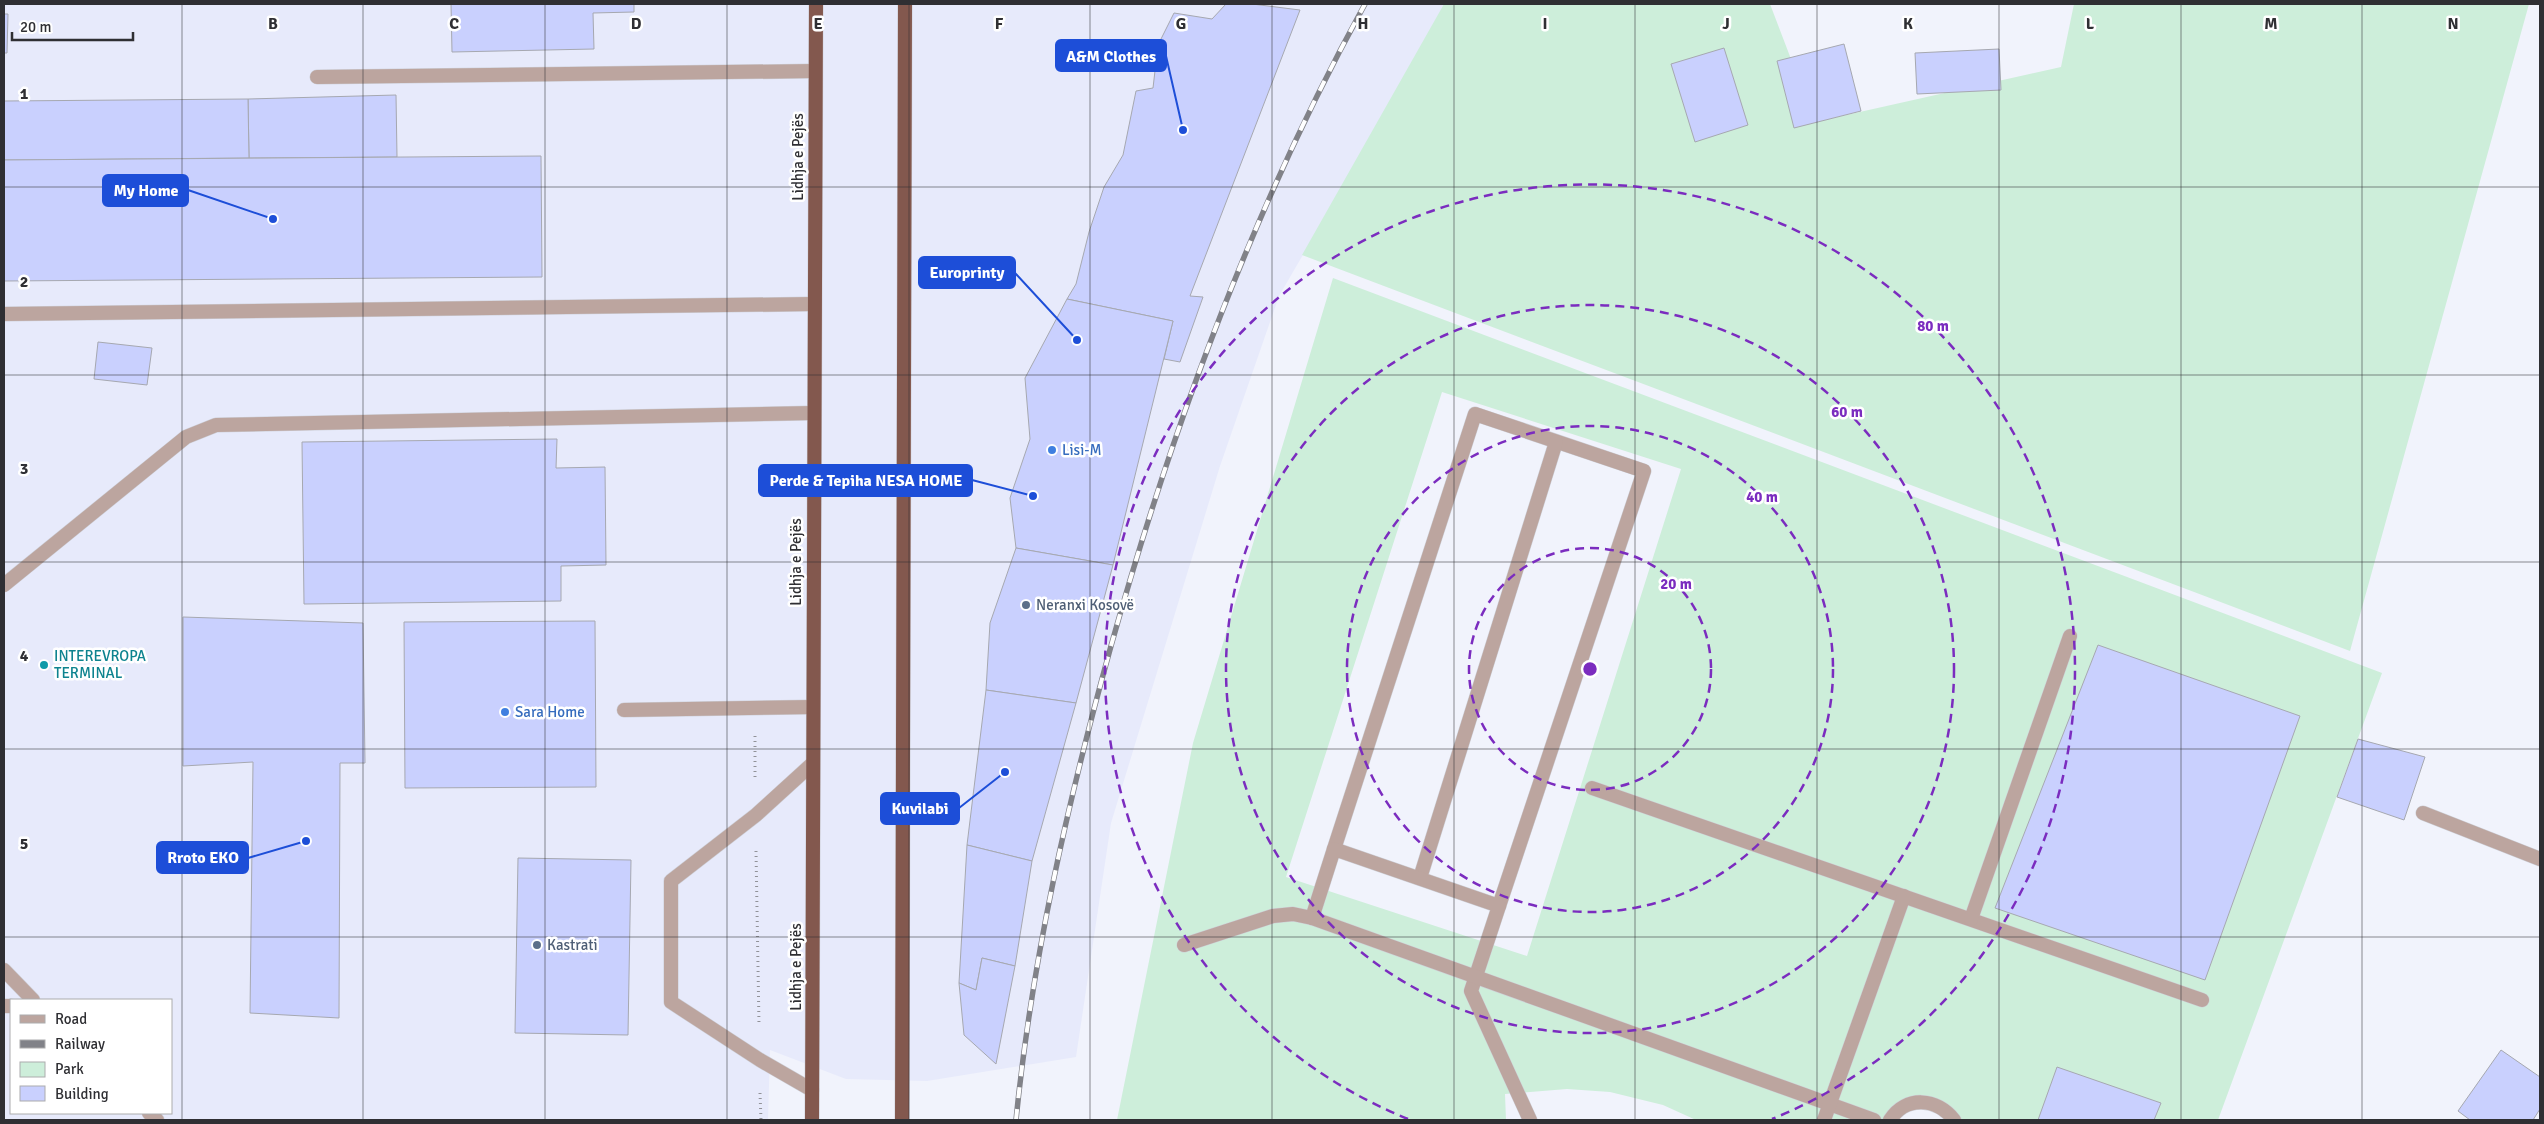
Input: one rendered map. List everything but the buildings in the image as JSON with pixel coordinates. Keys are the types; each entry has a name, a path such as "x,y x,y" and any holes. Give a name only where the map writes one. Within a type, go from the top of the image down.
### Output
{"highway":[{"name":"Lidhja e Pejës","path":"812,1120 813,304 816,4"},
{"path":"902,1120 905,4"}],"street":[{"path":"318,77 815,71"},
{"path":"4,314 813,304"},
{"path":"4,585 186,437 216,425 813,413"},
{"path":"1312,918 1475,414 1644,470 1471,991 1530,1120"},
{"path":"1420,878 1556,442"},
{"path":"1971,919 2070,636"},
{"path":"624,710 813,707"},
{"path":"812,764 756,815 672,881 671,1002 760,1060 812,1090"},
{"path":"1592,788 2202,1000"},
{"path":"2423,814 2540,859"},
{"path":"1334,849 1499,906"},
{"path":"1824,1120 1904,896"},
{"path":"1184,945 1273,916 1293,914 1312,918 1874,1120"},
{"path":"4,970 32,999"},
{"path":"1890,1120 1903,1107 1914,1102 1926,1102 1938,1105 1954,1120"}],"path":[{"path":"754,709 761,1120"}],"shaded area":[{"path":"4,4 1449,4 1279,296 1220,466 1111,823 1076,1057 927,1081 846,1079 770,1050 768,1120 4,1120"}],"green space":[{"path":"1444,4 1770,4 1815,122 2061,67 2074,4 2529,4 2350,651 1302,255"},
{"path":"1333,278 2382,673 2218,1120 1954,1120 1926,1102 1890,1120 1696,1120 1663,1105 1610,1092 1567,1089 1505,1094 1506,1120 1117,1120 1193,743","holes":["1442,392 1681,469 1527,956 1286,877"]}],"railway":[{"path":"1016,1120 1032,1000 1053,881 1095,704 1135,563 1189,399 1252,237 1287,158 1365,4"}],"place":[{"name":"A&M Clothes","path":"1183,130"},
{"name":"My Home","path":"273,219"},
{"name":"Europrinty","path":"1077,340"},
{"name":"Lisi-M","path":"1052,450"},
{"name":"Perde & Tepiha NESA HOME","path":"1033,496"},
{"name":"Neranxi Kosovë","path":"1026,605"},
{"name":"INTEREVROPA TERMINAL","path":"44,665"},
{"name":"Sara Home","path":"505,712"},
{"name":"Kuvilabi","path":"1005,772"},
{"name":"Rroto EKO","path":"306,841"},
{"name":"Kastrati","path":"537,945"}]}
